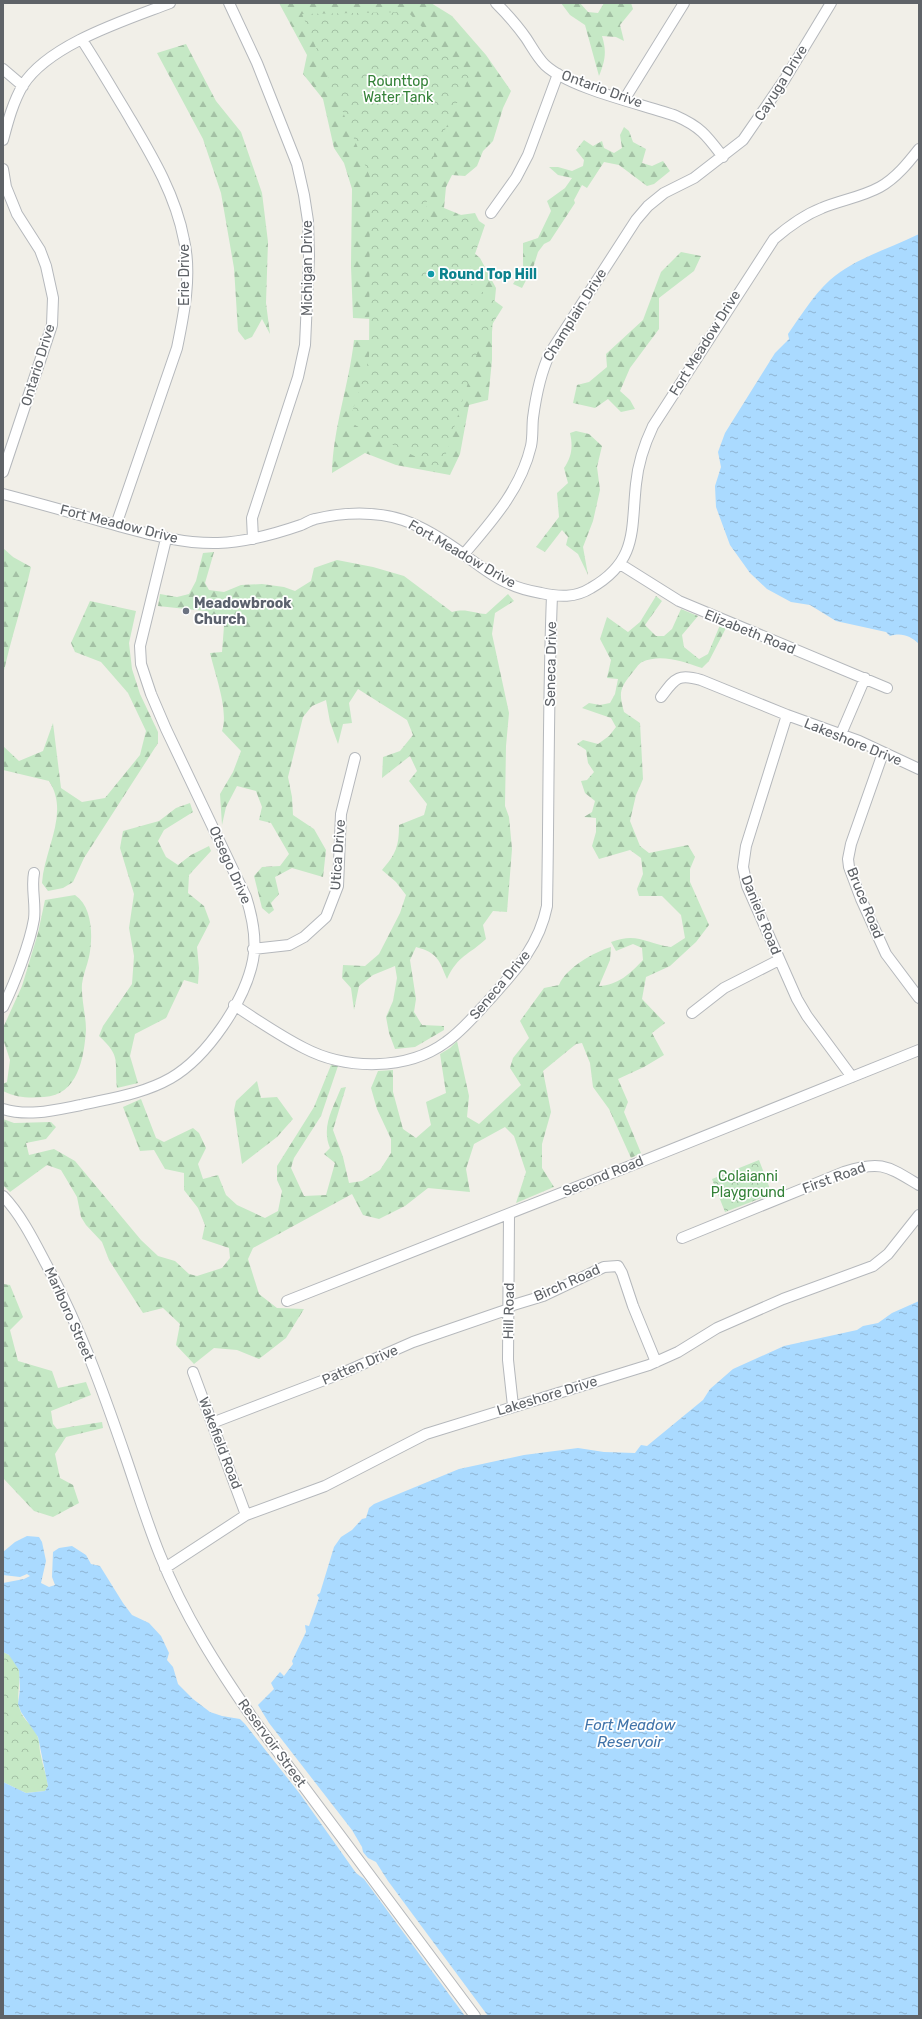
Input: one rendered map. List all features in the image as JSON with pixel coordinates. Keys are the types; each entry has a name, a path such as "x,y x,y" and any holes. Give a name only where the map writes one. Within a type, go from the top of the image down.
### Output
{"street":[{"path":"3,140 10,112 23,86 47,61 82,40 150,6 170,3"},
{"name":"Michigan Drive","path":"230,3 257,63 297,164 308,221 309,256 305,345 298,377 252,518 253,539"},
{"name":"Ontario Drive","path":"496,3 513,21 536,54 546,65 558,74 624,100 676,116 692,123 704,132 723,157"},
{"path":"624,100 684,3"},
{"name":"Cayuga Drive","path":"723,157 743,140 758,119 831,3"},
{"name":"Erie Drive","path":"82,40 164,179 173,199 184,240 186,263 186,291 183,319 177,348 116,525"},
{"path":"3,69 23,86"},
{"path":"491,213 516,178 528,155 558,74"},
{"name":"Fort Meadow Drive","path":"3,494 166,538 219,543 253,539 314,519 347,514 366,514 403,520 438,537 508,584 552,595 566,596 590,588 609,576 620,564 632,534 639,466 643,448 653,426 765,250 774,239 800,218 822,208 881,187 895,176 919,149"},
{"name":"Champlain Drive","path":"464,554 499,512 523,472 531,445 536,395 543,367 550,353 636,220 648,206 664,193 694,178 723,157"},
{"name":"Ontario Drive","path":"3,169 6,187 17,214 40,250 46,266 53,298 52,325 3,472"},
{"name":"Otsego Drive","path":"3,1108 21,1113 44,1112 137,1092 161,1083 184,1069 211,1041 234,1005 248,975 253,959 251,912 246,897 150,694 141,664 140,646 166,538"},
{"name":"Elizabeth Road","path":"620,564 679,601 887,688"},
{"name":"Seneca Drive","path":"234,1005 305,1049 341,1061 379,1064 415,1058 446,1043 465,1026 517,969 529,953 543,925 547,906 550,771 549,664 552,595"},
{"name":"Lakeshore Drive","path":"661,697 675,679 687,676 841,734 919,769"},
{"path":"841,734 865,678"},
{"name":"Daniels Road","path":"788,715 746,846 743,867 747,886 779,960 807,1016 852,1077"},
{"name":"Bruce Road","path":"883,753 851,844 848,859 849,867 861,899 886,954 919,998"},
{"name":"Utica Drive","path":"253,949 289,945 304,937 326,917 338,886 340,814 355,758"},
{"path":"3,1007 12,986 33,923 35,910 32,881 34,873"},
{"path":"692,1013 730,984 779,960"},
{"name":"Second Road","path":"287,1301 509,1215 919,1050"},
{"name":"First Road","path":"682,1238 844,1172 866,1165 880,1165 886,1167 919,1185"},
{"name":"Marlboro Street","path":"3,1196 14,1209 34,1241 69,1307 120,1440"},
{"name":"Hill Road","path":"509,1215 508,1372 513,1406"},
{"name":"Lakeshore Drive","path":"165,1568 246,1515 325,1486 426,1434 656,1362 678,1352 717,1328 783,1299 872,1266 888,1254 919,1215"},
{"name":"Birch Road","path":"509,1307 543,1296 604,1267 618,1266 656,1362"},
{"name":"Patten Drive","path":"212,1423 340,1374 413,1342 509,1307"},
{"name":"Wakefield Road","path":"192,1372 246,1515"},
{"name":"Reservoir Street","path":"120,1440 165,1568 188,1618 227,1682 475,2016"}],"green space":[{"name":"Rounttop Water Tank","path":"279,3 431,3 452,16 486,55 511,91 503,108 493,141 483,151 477,166 465,176 452,175 446,187 444,208 471,219 467,247 480,258 496,288 488,400 469,405 460,454 450,475 396,465 365,453 332,473 335,440 349,373 354,340 374,340 373,319 353,318 351,266 352,189 344,163 334,148 323,99 303,74 307,55"},
{"path":"561,3 580,3 588,12 598,13 604,3 631,3 633,9 620,25 624,41 616,37 602,36 605,56 599,76 585,25 570,15"},
{"name":"Rounttop Water Tank","path":"408,12 469,77 434,154 424,220 475,213 479,221 485,225 466,280 503,307 480,344 441,470 349,422 369,359 370,177 302,14"},
{"path":"186,44 216,101 241,132 262,193 268,242 266,303 270,334 262,319 252,337 245,340 238,331 234,268 221,193 203,139 157,53"},
{"path":"624,127 629,131 633,142 646,149 642,163 652,166 663,161 670,171 654,184 647,186 619,165 604,162 587,188 582,185 574,200 575,203 550,241 544,244 538,252 534,265 522,288 513,284 523,268 523,243 538,238 551,211 547,201 565,188 572,178 558,175 549,167 558,167 572,171 583,166 584,160 576,150 584,140 593,146 602,141 604,148 614,153 622,148 620,135"},
{"path":"681,252 701,256 694,271 659,298 659,329 630,368 620,391 630,400 635,409 621,412 608,399 595,408 573,403 577,385 589,382 607,367 606,354 643,320 661,272"},
{"path":"576,431 589,434 602,446 597,467 600,490 593,521 583,547 588,575 578,554 566,545 568,537 562,530 545,552 536,547 559,517 557,493 568,483 564,468 571,451 570,433"},
{"path":"3,548 13,557 31,567 3,675"},
{"path":"214,552 205,583 209,590 224,592 241,585 262,584 284,587 295,591 311,581 314,568 337,560 373,567 404,576 452,612 465,611 486,614 508,594 514,601 495,613 492,634 509,713 506,746 505,806 509,817 512,849 507,912 493,911 483,925 486,939 455,965 447,979 437,958 429,952 416,947 410,960 416,999 414,1012 422,1025 444,1026 444,1030 415,1047 395,1049 389,1033 386,1017 393,1001 397,978 395,966 373,975 359,986 354,1010 351,988 342,978 343,965 365,966 379,954 400,913 406,895 396,882 382,870 391,859 396,849 399,825 424,815 427,804 409,781 417,771 410,756 382,778 383,757 400,751 413,735 407,720 358,689 349,703 352,723 343,724 338,744 330,722 326,700 312,706 303,717 288,777 292,797 293,815 314,829 326,850 323,877 292,868 275,877 279,894 271,903 274,910 269,914 262,908 254,876 262,867 280,866 289,854 271,823 259,820 262,807 256,791 237,786 226,807 222,825 220,794 233,772 241,751 222,731 224,723 223,703 210,653 222,652 224,626 205,611 158,606 160,594 177,597 189,594 196,581 203,553"},
{"path":"656,596 662,601 645,625 656,636 664,636 672,629 681,609 698,616 682,635 684,647 699,659 708,654 720,625 726,628 709,661 702,668 672,659 649,659 642,662 638,666 628,678 621,691 621,700 624,712 640,723 643,779 636,795 630,821 640,846 649,853 688,845 695,857 690,869 690,882 709,925 696,942 670,966 646,977 642,999 665,1023 652,1033 664,1055 644,1067 618,1079 628,1102 624,1112 641,1153 631,1158 609,1109 593,1087 590,1063 582,1043 576,1044 543,1071 551,1112 542,1144 542,1168 554,1187 516,1203 526,1172 514,1136 505,1127 474,1144 466,1169 470,1192 428,1188 405,1206 379,1219 363,1215 352,1194 253,1248 248,1259 259,1294 277,1308 304,1309 286,1338 259,1359 237,1350 214,1348 194,1364 176,1345 180,1324 163,1308 143,1313 109,1260 102,1242 86,1225 81,1217 77,1197 61,1170 47,1165 10,1192 3,1185 3,1119 14,1123 51,1122 56,1127 46,1139 26,1143 29,1155 54,1149 75,1161 141,1240 158,1256 175,1261 189,1274 197,1276 222,1268 230,1258 229,1248 202,1239 205,1225 198,1208 184,1190 184,1173 165,1169 154,1150 140,1151 123,1107 141,1099 156,1138 164,1142 193,1128 199,1133 206,1148 198,1164 203,1179 218,1175 226,1195 237,1205 265,1218 278,1211 282,1191 277,1180 277,1166 314,1107 331,1065 338,1066 321,1116 294,1158 291,1168 304,1196 326,1195 335,1163 324,1154 330,1148 327,1125 341,1088 346,1087 333,1130 343,1157 349,1183 362,1181 380,1170 391,1153 391,1139 377,1109 371,1088 378,1071 393,1070 393,1092 403,1129 416,1138 431,1125 426,1102 446,1093 440,1054 450,1048 457,1041 469,1096 467,1117 479,1124 521,1085 510,1068 513,1058 529,1038 520,1021 544,988 559,985 574,967 589,957 611,947 610,960 599,986 618,981 633,970 643,960 642,948 633,944 616,951 611,942 620,939 635,938 671,947 685,938 681,915 662,896 639,896 637,889 643,874 641,858 630,850 599,859 592,846 596,832 596,818 584,817 592,812 595,801 585,793 581,781 587,780 594,772 588,763 586,750 577,744 583,740 598,744 609,736 616,727 611,718 582,708 589,703 600,705 610,703 615,694 618,679 607,678 611,660 600,639 607,617 628,632 640,622"},
{"path":"90,601 136,611 129,643 132,669 140,694 158,732 158,743 84,858 73,882 63,888 48,891 42,883 57,818 55,793 49,781 3,770 3,746 19,761 43,751 53,723 61,788 82,802 105,798 140,755 146,731 128,693 101,662 75,652 71,643"},
{"path":"190,803 193,812 164,830 158,841 166,857 178,865 191,855 209,846 211,851 189,875 188,893 204,906 210,922 197,947 199,968 198,984 184,980 166,1018 135,1034 130,1056 138,1083 117,1088 116,1060 111,1049 99,1036 103,1026 132,984 134,956 129,928 134,894 120,848 123,831 159,821 176,808"},
{"path":"75,895 81,900 85,907 91,932 89,957 82,984 86,1030 81,1063 72,1082 65,1090 55,1095 44,1097 23,1097 13,1095 3,1091 3,1084 7,1082 10,1060 3,1039 3,1028 22,986 38,933 45,900"},
{"path":"257,1081 261,1098 277,1097 293,1119 277,1137 242,1164 234,1110 236,1101"},
{"name":"Colaianni Playground","path":"759,1160 772,1194 725,1212 712,1179"},
{"path":"3,1284 10,1285 23,1317 10,1330 18,1361 52,1371 58,1388 86,1382 91,1395 51,1411 53,1424 57,1429 102,1422 103,1428 66,1437 55,1454 60,1478 73,1485 79,1503 53,1517 34,1511 3,1478"},
{"path":"3,1652 11,1657 19,1670 18,1702 21,1714 33,1728 38,1737 40,1754 48,1787 45,1791 26,1793 3,1782"}],"water":[{"path":"919,234 919,644 906,636 898,634 890,636 886,632 836,621 810,605 791,602 767,589 750,573 730,545 716,507 715,486 721,467 718,452 725,433 775,353 789,339 788,334 813,299 830,280 840,272 873,254"},
{"name":"Fort Meadow Reservoir","path":"919,1301 919,2016 488,2016 388,1881 376,1862 368,1858 363,1852 362,1847 352,1830 269,1723 258,1705 274,1689 271,1683 280,1672 284,1676 293,1664 292,1661 306,1632 305,1625 309,1626 319,1598 317,1595 320,1593 334,1547 341,1537 352,1530 362,1519 366,1518 369,1508 374,1504 459,1469 524,1455 578,1448 604,1452 635,1453 641,1445 647,1446 703,1400 710,1389 733,1369 784,1346 857,1330 863,1326 878,1323 892,1313"},
{"path":"27,1536 39,1537 42,1542 46,1561 41,1583 49,1587 55,1585 52,1577 53,1552 59,1548 72,1546 86,1555 91,1564 100,1566 132,1615 149,1623 161,1636 169,1653 167,1660 173,1667 178,1684 193,1699 210,1712 240,1719 245,1724 300,1794 356,1873 364,1879 465,2016 3,2016 3,1782 26,1793 45,1791 48,1786 38,1737 21,1712 18,1704 20,1689 19,1670 9,1655 3,1652 3,1583 24,1579 30,1576 27,1574 20,1577 3,1575 3,1552 15,1542"}],"place":[{"name":"Round Top Hill","path":"431,274"},
{"name":"Meadowbrook Church","path":"186,611"}]}
